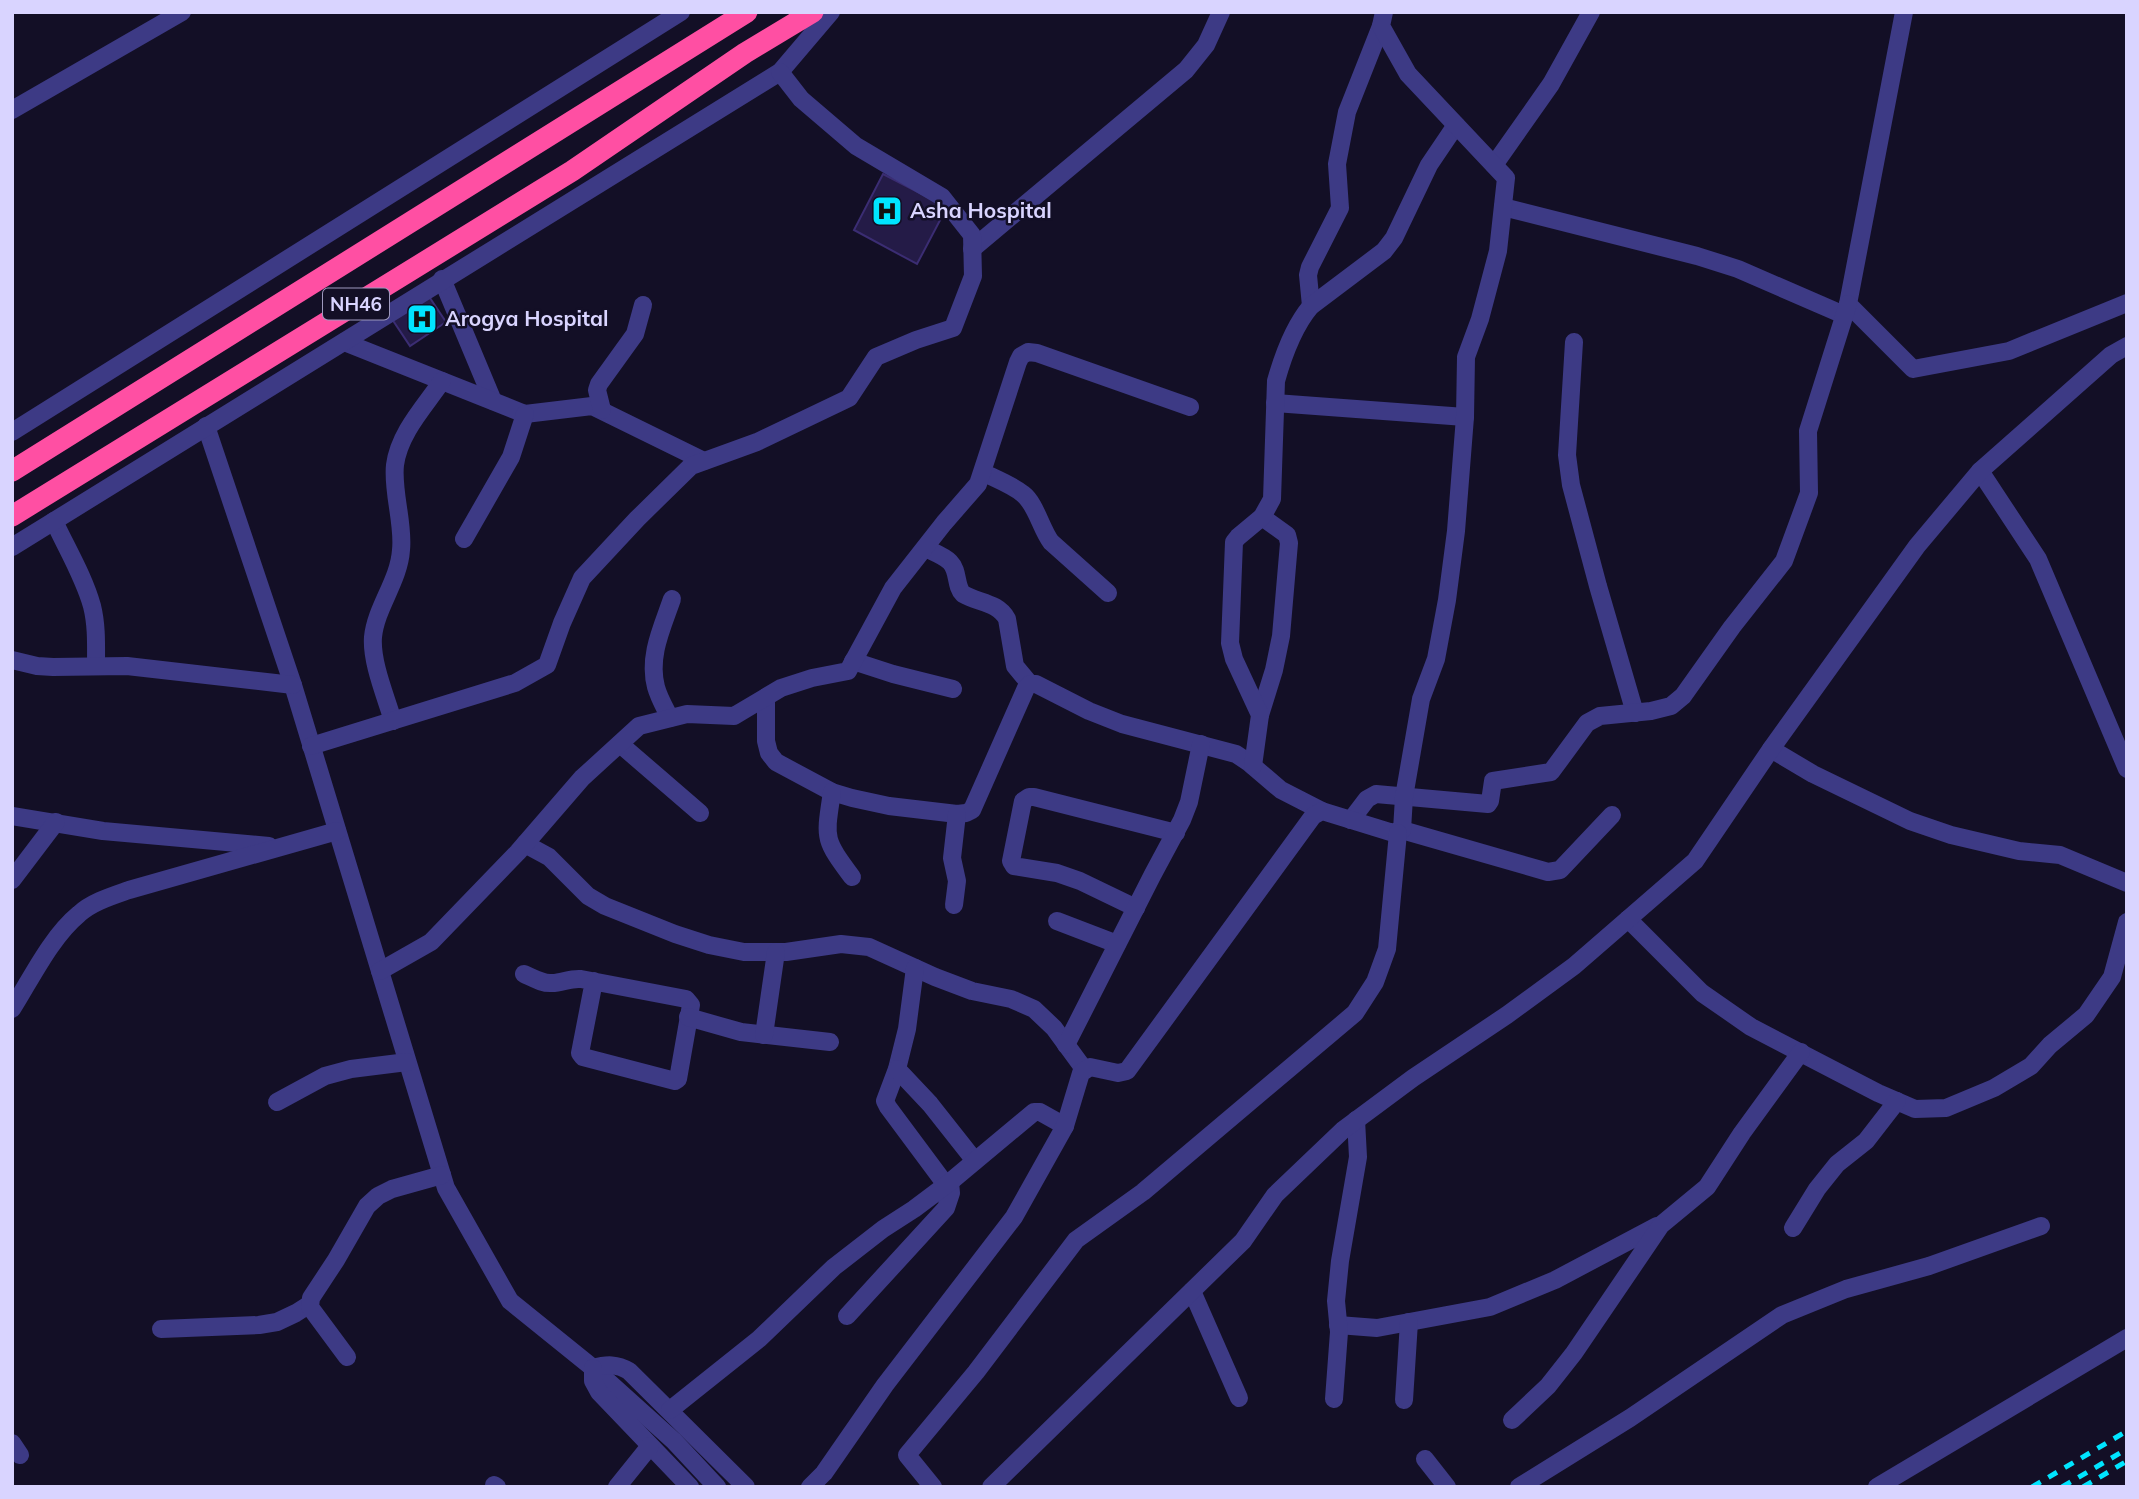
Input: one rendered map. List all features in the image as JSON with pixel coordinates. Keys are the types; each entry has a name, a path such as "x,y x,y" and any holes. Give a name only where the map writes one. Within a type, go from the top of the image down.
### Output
{"highway":[{"name":"NH46","path":"12,471 747,12"},
{"name":"NH46","path":"12,516 572,171 745,53 813,12"}],"street":[{"path":"12,110 182,12"},
{"path":"12,432 681,12"},
{"path":"12,547 780,72 831,12"},
{"path":"972,249 1186,70 1206,45 1221,12"},
{"path":"1494,166 1551,84 1591,12"},
{"path":"1351,820 1367,799 1376,794 1488,803 1493,782 1551,772 1587,723 1600,716 1651,711 1671,706 1683,696 1783,561 1810,492 1808,430 1846,309 1905,12"},
{"path":"933,1487 907,1455 976,1372 1076,1240 1143,1192 1355,1013 1375,982 1387,949 1404,797 1421,699 1436,659 1447,600 1456,531 1465,417 1466,357 1480,318 1498,251 1506,178 1408,74 1382,19"},
{"path":"1311,306 1308,275 1310,267 1340,208 1337,164 1347,112 1382,19"},
{"path":"311,746 515,683 547,665 582,578 691,466 757,442 849,398 876,358 916,340 953,328 973,276 972,235 942,197 856,146 801,99 780,72"},
{"path":"1259,715 1234,659 1230,643 1234,542 1262,517 1272,499 1276,381 1280,367 1302,317 1311,306 1384,251 1394,238 1429,165 1456,125"},
{"path":"1503,207 1697,256 1846,309 1913,369 2009,351 2127,303"},
{"path":"442,279 493,401"},
{"path":"602,410 597,390 599,384 632,340 643,305"},
{"path":"344,342 525,414 592,406 704,461"},
{"path":"1574,342 1567,455 1598,586 1635,713"},
{"path":"991,1487 1243,1241 1275,1195 1356,1120 1563,974 1695,861 1771,749 1917,545 1980,471 2111,355 2127,346"},
{"path":"380,971 431,942 525,844 582,778 639,726 687,714 734,716 781,688 848,671 893,588 978,484 984,473 1021,356 1028,352 1037,353 1190,407"},
{"path":"393,721 374,656 373,638 402,548 395,466 399,448 407,433 442,381"},
{"path":"1275,403 1465,417"},
{"path":"464,539 511,457 525,414"},
{"path":"206,426 293,685 446,1188 510,1301 593,1368 674,1441 717,1487"},
{"path":"1980,471 2038,559 2127,769"},
{"path":"984,473 1023,494 1051,542 1108,593"},
{"path":"1253,766 1259,715 1274,670 1281,636 1289,543 1287,535 1262,517"},
{"path":"54,521 91,605 95,626 96,666"},
{"path":"925,548 950,562 959,590 963,594 998,607 1003,613 1007,619 1015,666 1030,684"},
{"path":"670,718 656,688 653,666 655,648 672,599"},
{"path":"12,660 37,666 127,666 293,685"},
{"path":"853,661 953,689"},
{"path":"766,697 766,741 769,753 776,762 832,792 889,806 957,814 972,810 1026,688 1030,684 1036,684 1089,711 1122,724 1236,754 1281,790 1322,811 1548,872 1560,870 1612,815"},
{"path":"620,744 700,813"},
{"path":"1066,1045 1176,833 1189,802 1201,744"},
{"path":"1771,749 1813,774 1910,821 1951,835 2019,851 2060,855 2127,883"},
{"path":"832,792 828,842 852,877"},
{"path":"1136,908 1057,873 1014,866 1011,861 1023,802 1034,797 1176,833"},
{"path":"810,1487 824,1473 885,1385 1014,1217 1065,1126 1084,1069 1090,1067 1118,1073 1127,1071 1313,816 1322,811"},
{"path":"954,905 957,881 952,858 957,814"},
{"path":"12,816 103,831 280,847"},
{"path":"12,880 56,822"},
{"path":"12,1010 58,936 79,913 104,899 337,831"},
{"path":"525,844 544,853 577,887 605,905 709,945 744,951 776,952 841,944 869,947 972,991 1011,999 1034,1009 1054,1028 1084,1069"},
{"path":"1628,919 1702,993 1751,1027 1915,1109 1946,1108 1994,1088 2031,1066 2050,1045 2086,1015 2112,977 2127,922"},
{"path":"1057,921 1117,944"},
{"path":"764,1035 776,952"},
{"path":"847,1316 946,1208 951,1194 948,1183 885,1101 897,1069 915,968"},
{"path":"524,974 546,983 573,978 594,981 686,999 691,1005 677,1080 583,1057 581,1048 594,981"},
{"path":"688,1017 741,1032 830,1042"},
{"path":"1512,1420 1548,1386 1574,1353 1661,1225 1707,1187 1742,1133 1801,1052"},
{"path":"276,1102 325,1076 351,1069 407,1062"},
{"path":"897,1069 930,1104 975,1161"},
{"path":"1793,1228 1823,1180 1837,1164 1866,1141 1897,1101"},
{"path":"670,1410 759,1339 834,1266 948,1183 1034,1112 1040,1112 1065,1126"},
{"path":"1334,1399 1338,1325 1336,1301 1358,1157 1356,1120"},
{"path":"161,1329 258,1325 296,1313 310,1304 367,1206 392,1189 442,1175"},
{"path":"1338,1325 1377,1328 1490,1307 1555,1280 1666,1221"},
{"path":"1519,1487 1630,1418 1782,1315 1846,1289 1930,1266 2041,1226"},
{"path":"1192,1291 1239,1398"},
{"path":"310,1304 347,1357"},
{"path":"1404,1400 1409,1322"},
{"path":"1877,1487 2127,1338"},
{"path":"593,1368 620,1365 629,1371 746,1487"},
{"path":"593,1368 593,1381 599,1392 690,1487"},
{"path":"617,1487 650,1447"},
{"path":"1425,1459 1447,1487"}],"building":[{"path":"883,174 947,207 917,264 854,230"},
{"path":"428,295 446,322 410,346 392,319"}],"railway":[{"path":"2032,1487 2127,1431"},
{"path":"2062,1487 2127,1449"},
{"path":"2083,1487 2127,1461"}],"place":[{"name":"Asha Hospital","path":"887,211"},
{"name":"Arogya Hospital","path":"422,319"}]}
